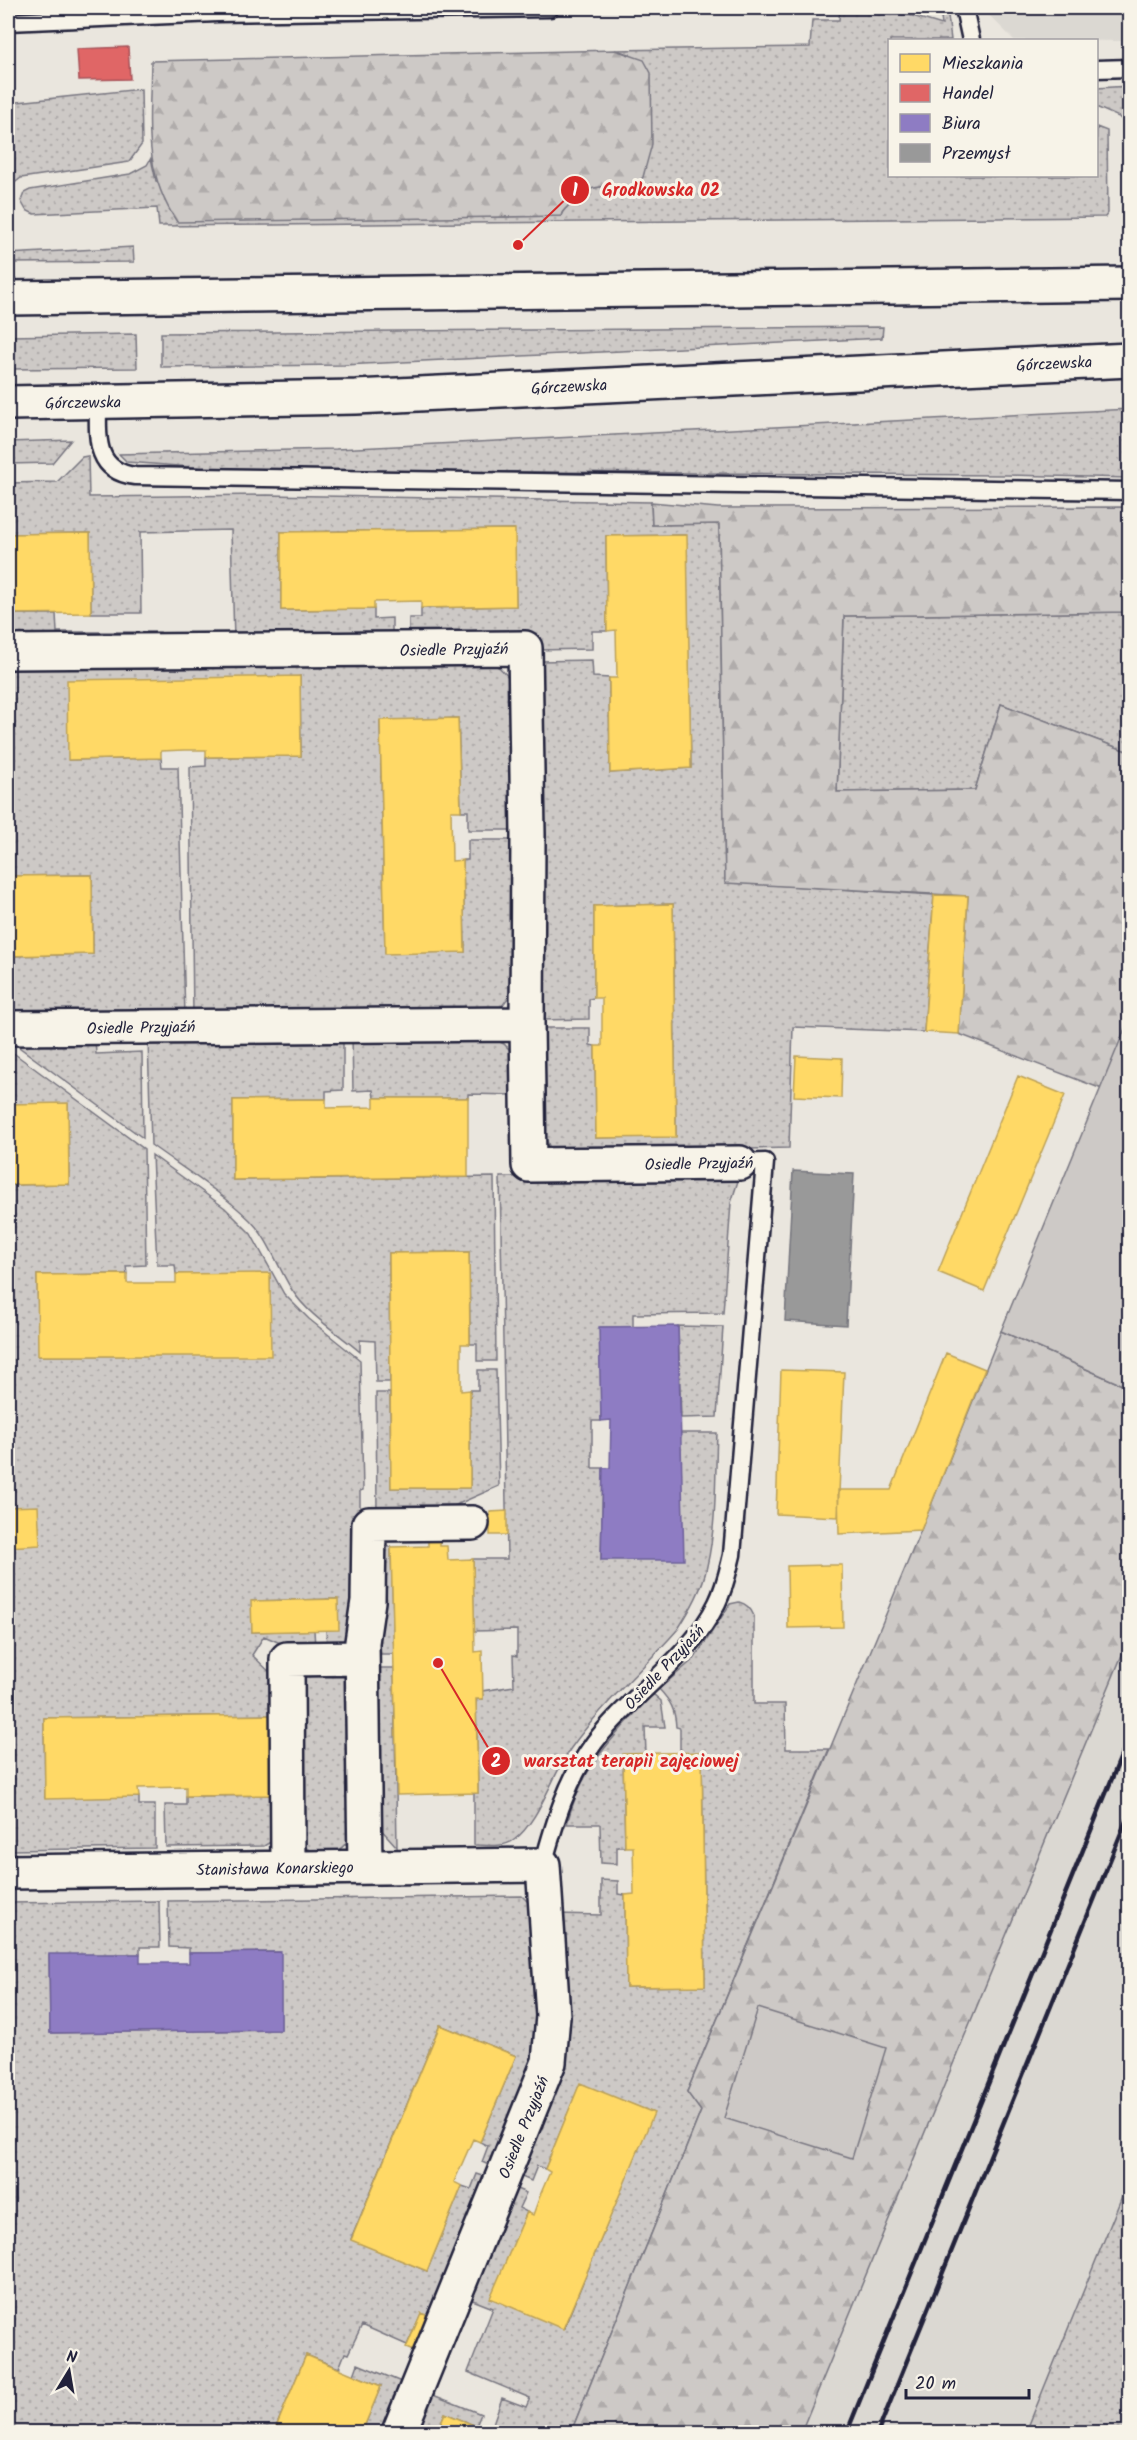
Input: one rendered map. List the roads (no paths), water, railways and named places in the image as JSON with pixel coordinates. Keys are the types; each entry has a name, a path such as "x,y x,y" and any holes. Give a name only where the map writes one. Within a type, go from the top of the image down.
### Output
{"street":[{"path":"8,298 1130,284"},
{"name":"Górczewska","path":"8,403 356,397 1130,360"},
{"name":"Osiedle Przyjaźń","path":"8,652 525,648 529,1165 740,1163"},
{"name":"Osiedle Przyjaźń","path":"8,1028 527,1023"},
{"path":"366,1866 362,1642 368,1601 369,1524 472,1523"},
{"path":"288,1867 287,1659 362,1658"},
{"name":"Osiedle Przyjaźń","path":"399,2433 549,2062 553,2016 543,1865"},
{"name":"Stanisława Konarskiego","path":"8,1872 543,1865"}],"lane":[{"path":"8,22 217,13 549,8"},
{"path":"964,8 971,39"},
{"path":"1098,69 1130,68"},
{"path":"98,402 98,446 116,471 135,476 1130,491"},
{"name":"Osiedle Przyjaźń","path":"543,1865 566,1790 578,1768 610,1723 686,1647 704,1625 717,1603 726,1580 732,1554 765,1162 740,1163"}],"railway":[{"path":"847,2432 1130,1734"},
{"path":"878,2432 1130,1811"}],"place":[{"name":"Grodkowska 02","path":"518,245"},
{"name":"warsztat terapii zajęciowej","path":"438,1663"}]}
